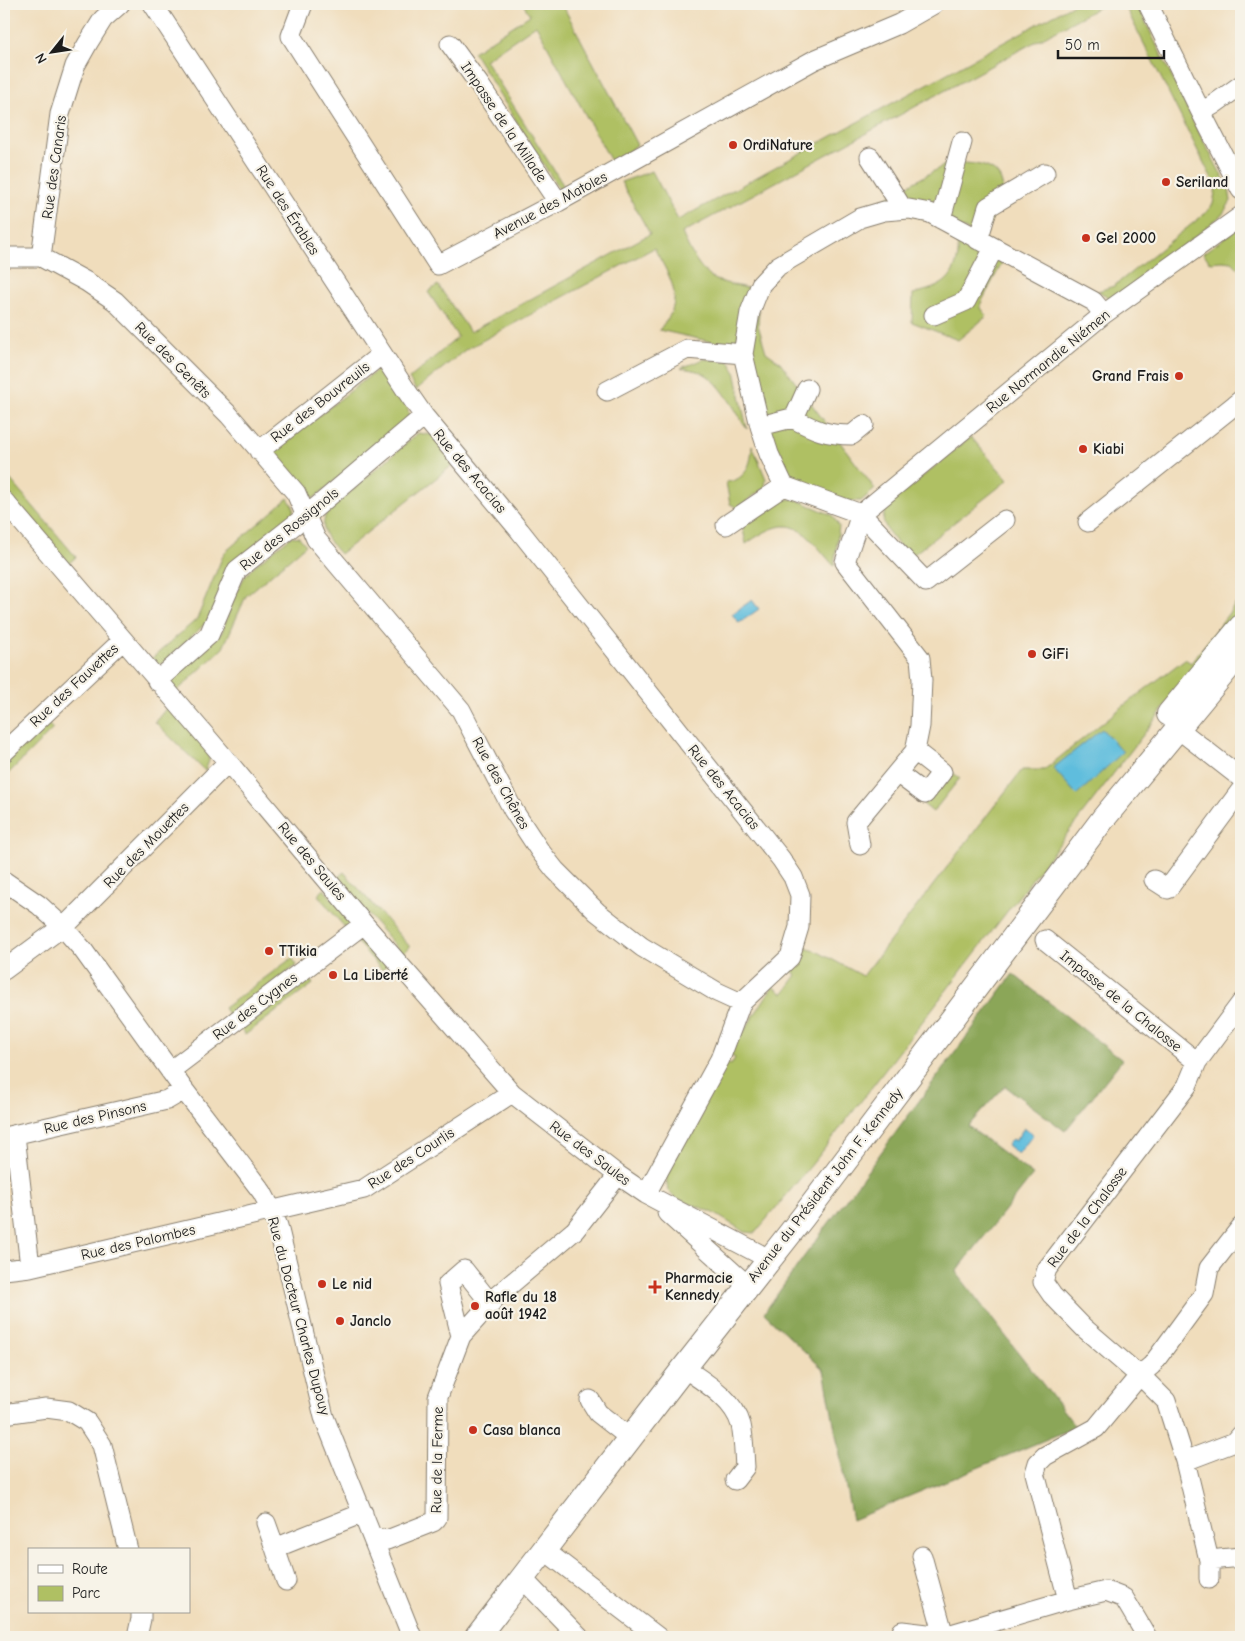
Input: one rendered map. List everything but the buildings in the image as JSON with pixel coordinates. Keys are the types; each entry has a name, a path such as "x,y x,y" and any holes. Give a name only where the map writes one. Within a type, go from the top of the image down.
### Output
{"main road":[{"name":"Avenue du Président John F. Kennedy","path":"477,1637 803,1217 1103,819 1168,727 1240,637"}],"street":[{"name":"Rue des Canaris","path":"41,257 62,106 76,66 88,44 103,19 120,4"},
{"name":"Rue des Érables","path":"152,4 424,416"},
{"name":"Avenue des Matoles","path":"303,4 291,36 438,265 558,202 814,60 900,24 934,4"},
{"path":"1148,4 1241,190"},
{"name":"Impasse de la Millade","path":"450,44 558,202"},
{"path":"1201,112 1213,106 1241,85"},
{"path":"941,219 962,142"},
{"path":"870,157 903,210"},
{"path":"934,314 966,301 986,244 988,207 1045,173"},
{"path":"1005,520 926,582 861,514 784,486 769,454 760,426 743,354 750,312 761,284 778,266 860,218 884,211 903,210 930,214 941,219 1093,301 1104,314"},
{"name":"Rue Normandie Niémen","path":"861,514 1104,314 1241,216"},
{"name":"Rue des Genêts","path":"4,257 41,257 87,282 115,301 229,415 296,493 307,516"},
{"path":"607,391 687,349 743,354"},
{"name":"Rue des Bouvreuils","path":"259,451 382,354"},
{"path":"760,426 795,416 807,389"},
{"path":"1088,522 1241,400"},
{"name":"Rue des Rossignols","path":"157,681 209,635 237,570 307,516 424,416"},
{"name":"Rue des Acacias","path":"424,416 520,531 781,859 793,877 800,895 799,927 790,957 741,1003 720,1059 646,1194"},
{"path":"792,418 823,433 841,435 852,436 864,425"},
{"path":"726,525 784,486"},
{"name":"Rue des Saules","path":"4,500 364,924 512,1093 618,1176 646,1194 769,1259"},
{"path":"860,845 856,822 915,751 920,726 922,680 920,658 845,562 861,514"},
{"name":"Rue des Chênes","path":"307,516 316,539 461,710 513,810 540,851 562,877 596,912 642,947 717,992 741,1003"},
{"name":"Rue des Fauvettes","path":"5,749 123,640"},
{"path":"1168,727 1241,778"},
{"path":"897,774 924,794 942,772 915,751"},
{"name":"Rue des Mouettes","path":"4,970 64,927 228,762"},
{"path":"1154,880 1168,889 1241,790"},
{"name":"Rue du Docteur Charles Dupouy","path":"4,881 39,905 64,927 262,1192 278,1226 324,1417 412,1637"},
{"name":"Rue des Cygnes","path":"170,1071 364,924"},
{"name":"Impasse de la Chalosse","path":"1045,940 1197,1062"},
{"name":"Rue de la Chalosse","path":"1209,1579 1209,1560 1185,1461 1166,1401 1084,1328 1052,1295 1043,1282 1047,1269 1187,1086 1197,1062 1241,1003"},
{"name":"Rue des Pinsons","path":"9,1136 167,1100 184,1090"},
{"name":"Rue des Courlis","path":"272,1211 364,1189 512,1093"},
{"path":"9,1136 30,1267"},
{"name":"Rue de la Ferme","path":"372,1537 387,1540 433,1522 437,1518 438,1397 461,1336 498,1295 575,1230 618,1176"},
{"name":"Rue des Saules","path":"646,1194 748,1286"},
{"name":"Rue des Palombes","path":"4,1270 30,1267 272,1211"},
{"path":"1068,1600 1035,1472 1038,1463 1045,1456 1096,1428 1139,1376 1152,1364 1204,1294 1208,1268 1241,1227"},
{"path":"461,1336 448,1284 464,1270 490,1304"},
{"path":"684,1368 717,1392 733,1408 741,1424 745,1467 735,1480"},
{"path":"590,1400 598,1413 630,1438"},
{"path":"4,1414 46,1408 69,1411 87,1422 102,1445 128,1548"},
{"path":"1185,1461 1235,1442 1241,1435"},
{"path":"275,1548 363,1513"},
{"path":"266,1523 286,1581"},
{"path":"544,1550 658,1637"},
{"path":"922,1556 944,1636"},
{"path":"1209,1560 1241,1557"},
{"path":"522,1578 579,1637"},
{"path":"902,1631 944,1636 1106,1591 1124,1598 1147,1637"},
{"path":"137,1637 141,1614"}],"green space":[{"path":"523,4 562,4 637,145 612,163 536,25 485,60 565,188 562,190 559,189 473,52 530,15"},
{"path":"1074,4 1105,4 682,233 705,272 716,280 751,289 737,339 730,346 659,330 671,313 674,294 670,278 654,248 465,350 416,390 409,379 458,337 428,292 438,285 470,332 650,234 621,182 652,171 678,220"},
{"path":"1124,4 1137,4 1194,123 1229,189 1231,201 1222,215 1115,301 1098,291 1114,286 1207,212 1213,204 1216,187"},
{"path":"950,162 988,167 999,177 1002,184 1002,197 1007,207 993,215 986,235 873,205"},
{"path":"1241,226 1241,271 1232,262 1210,262 1203,253"},
{"path":"945,233 1002,263 981,303 981,308 987,316 958,340 912,322 913,294 941,284 951,275 954,268 958,257 958,247"},
{"path":"759,310 758,325 766,352 780,362 875,489 861,501 847,501 800,482 784,467 773,442 752,361 753,328"},
{"path":"704,359 729,361 735,371 747,429 714,381 700,372 681,368"},
{"path":"380,368 407,405 409,415 405,423 314,498 307,495 271,453"},
{"path":"418,433 432,435 454,464 340,554 328,540 324,531 326,513"},
{"path":"971,437 1008,480 909,558 887,530 883,520 886,506"},
{"path":"752,445 766,479 765,487 738,508 730,504 726,482 733,481 743,475 751,458"},
{"path":"4,472 76,557 68,564 4,489"},
{"path":"288,498 294,508 292,517 233,563 208,621 163,663 157,664 150,660 197,619 224,553"},
{"path":"777,499 795,499 832,515 839,526 834,566 804,533 795,528 786,526 775,528 746,544 742,524"},
{"path":"292,536 299,537 306,545 246,596 223,648 177,691 171,683 173,677 222,632 234,596 244,578 254,566"},
{"path":"1241,597 1241,608 818,1157 755,1233 745,1232 712,1212 675,1198 668,1191 666,1176 724,1061 731,1065 735,1058 729,1054 773,986 783,994 797,975 787,967 803,947 818,952 863,976 1022,770 1044,770 1185,659 1191,663"},
{"path":"168,706 208,750 209,761 205,771 155,722"},
{"path":"46,722 53,729 4,778 4,763"},
{"path":"950,771 960,778 933,812 923,804"},
{"path":"344,872 410,947 402,954 337,878"},
{"path":"324,889 349,918 350,924 346,929 318,895"},
{"path":"360,938 367,940 388,964 382,970 356,941"},
{"path":"292,958 297,965 230,1017 224,1008"},
{"path":"1013,974 1122,1060 1065,1131 1005,1086 968,1126 1033,1175 956,1272 1076,1427 852,1520 824,1370 764,1313"},
{"path":"308,977 313,984 245,1035 241,1029"}],"water":[{"path":"752,600 759,609 739,623 732,614"},
{"path":"1102,729 1123,752 1077,795 1053,768"},
{"path":"1024,1128 1033,1135 1018,1154 1007,1145 1012,1139 1015,1141"}],"place":[{"name":"OrdiNature","path":"733,145"},
{"name":"Seriland","path":"1166,182"},
{"name":"Gel 2000","path":"1086,238"},
{"name":"Grand Frais","path":"1179,376"},
{"name":"Kiabi","path":"1083,449"},
{"name":"GiFi","path":"1032,654"},
{"name":"TTikia","path":"269,951"},
{"name":"La Liberté","path":"333,975"},
{"name":"Le nid","path":"322,1284"},
{"name":"Pharmacie Kennedy","path":"655,1287"},
{"name":"Rafle du 18 août 1942","path":"475,1306"},
{"name":"Janclo","path":"340,1321"},
{"name":"Casa blanca","path":"473,1430"}]}
